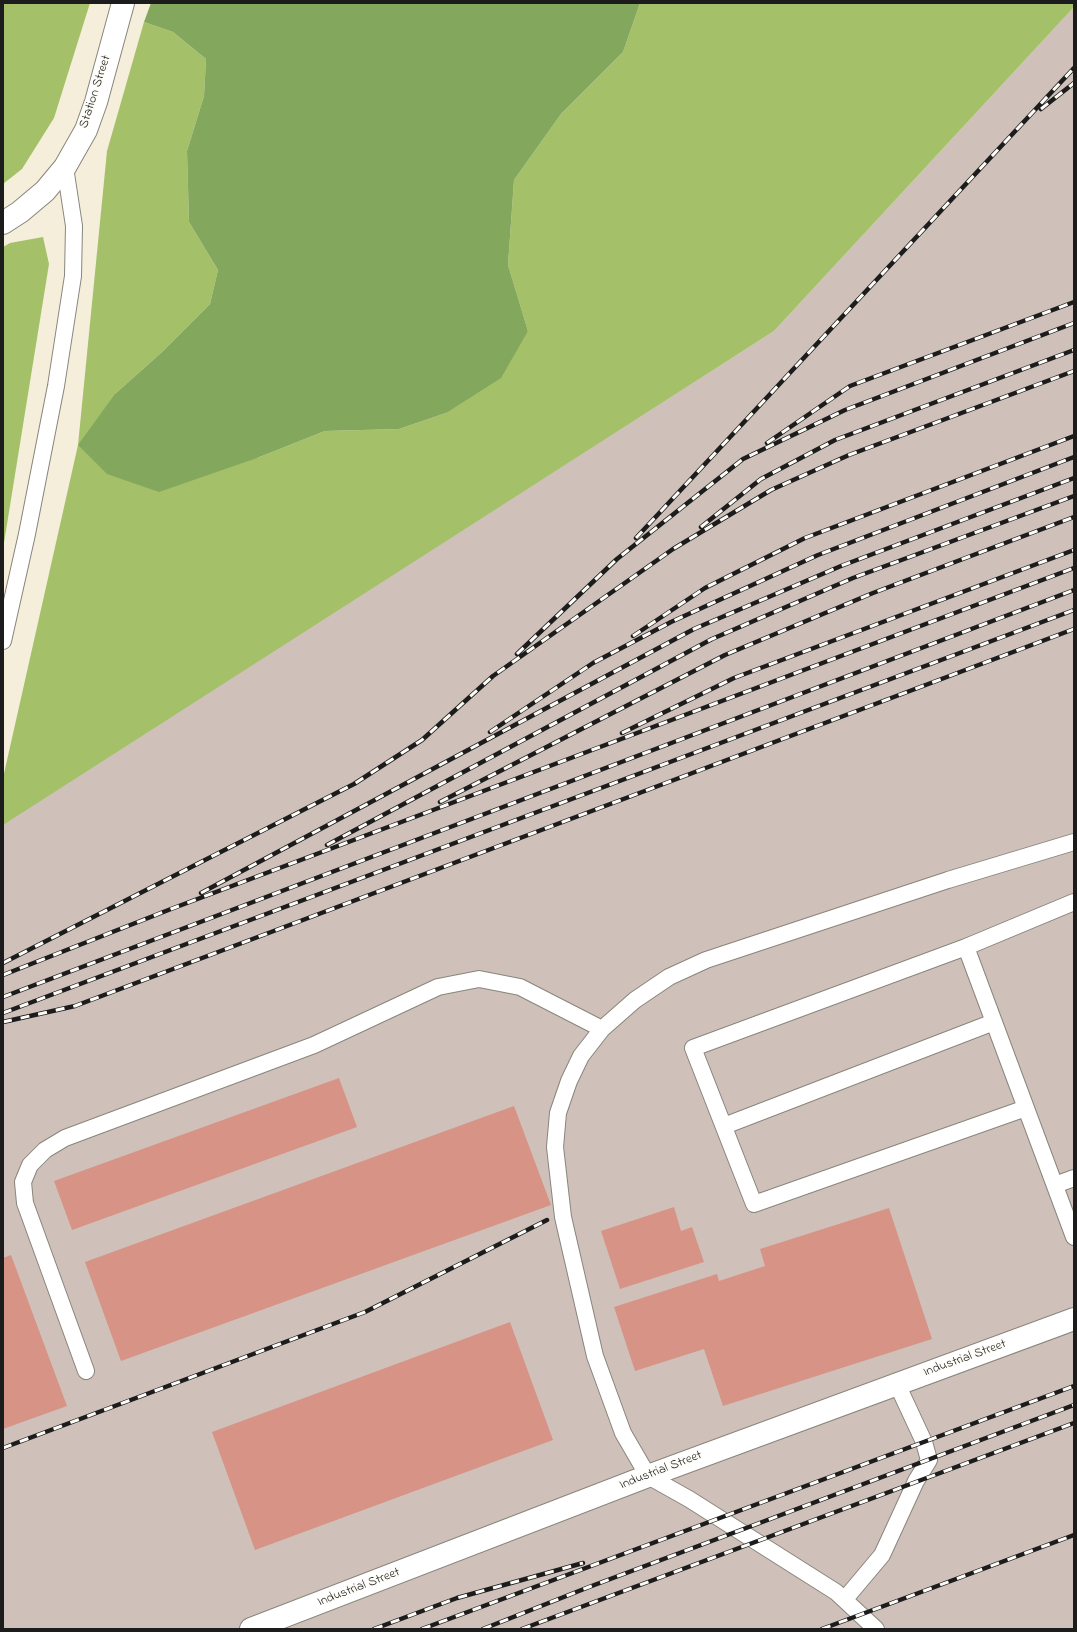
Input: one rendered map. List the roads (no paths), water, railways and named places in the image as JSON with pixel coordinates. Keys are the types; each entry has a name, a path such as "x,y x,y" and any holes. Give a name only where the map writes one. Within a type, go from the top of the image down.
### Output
{"street":[{"name":"Station Street","path":"3,223 20,212 45,191 65,167 86,130 123,3"},
{"name":"Industrial Street","path":"251,1629 648,1476 1074,1319"}],"lane":[{"path":"3,641 27,534 56,386 73,276 74,226 65,167"},
{"path":"876,1629 836,1592 689,1499 648,1476 623,1433 595,1356 563,1217 555,1147 558,1113 568,1081 581,1056 602,1029 634,1000 669,977 706,960 948,880 1074,842"},
{"path":"1026,1108 754,1204 693,1048 966,946 1074,902"},
{"path":"966,946 1074,1237"},
{"path":"86,1371 25,1203 23,1182 30,1166 45,1150 65,1138 314,1045 438,987 479,979 520,987 602,1029"},
{"path":"724,1126 994,1022"},
{"path":"1055,1185 1074,1178"},
{"path":"845,1599 882,1555 916,1481 929,1460 924,1442 897,1384"}],"railway":[{"path":"636,538 1074,68"},
{"path":"1041,109 1074,83"},
{"path":"767,443 850,386 1074,302"},
{"path":"517,654 617,559 743,459 845,410 1074,323"},
{"path":"701,527 761,479 835,440 1074,350"},
{"path":"3,963 354,784 422,740 493,676 673,549 771,490 849,455 1074,371"},
{"path":"633,636 705,588 805,538 1074,436"},
{"path":"490,732 593,663 671,622 818,555 1074,457"},
{"path":"201,893 694,629 841,566 1074,478"},
{"path":"327,845 712,639 853,578 1074,496"},
{"path":"440,802 725,655 873,593 1074,517"},
{"path":"622,733 734,678 1074,550"},
{"path":"3,975 171,909 1074,568"},
{"path":"3,997 1074,590"},
{"path":"3,1013 1074,610"},
{"path":"3,1022 75,1006 1074,629"},
{"path":"3,1448 365,1312 547,1220"},
{"path":"422,1629 1074,1386"},
{"path":"483,1629 589,1587 1074,1405"},
{"path":"522,1629 1074,1423"},
{"path":"822,1629 1074,1535"},
{"path":"374,1629 457,1598 583,1563"}]}
